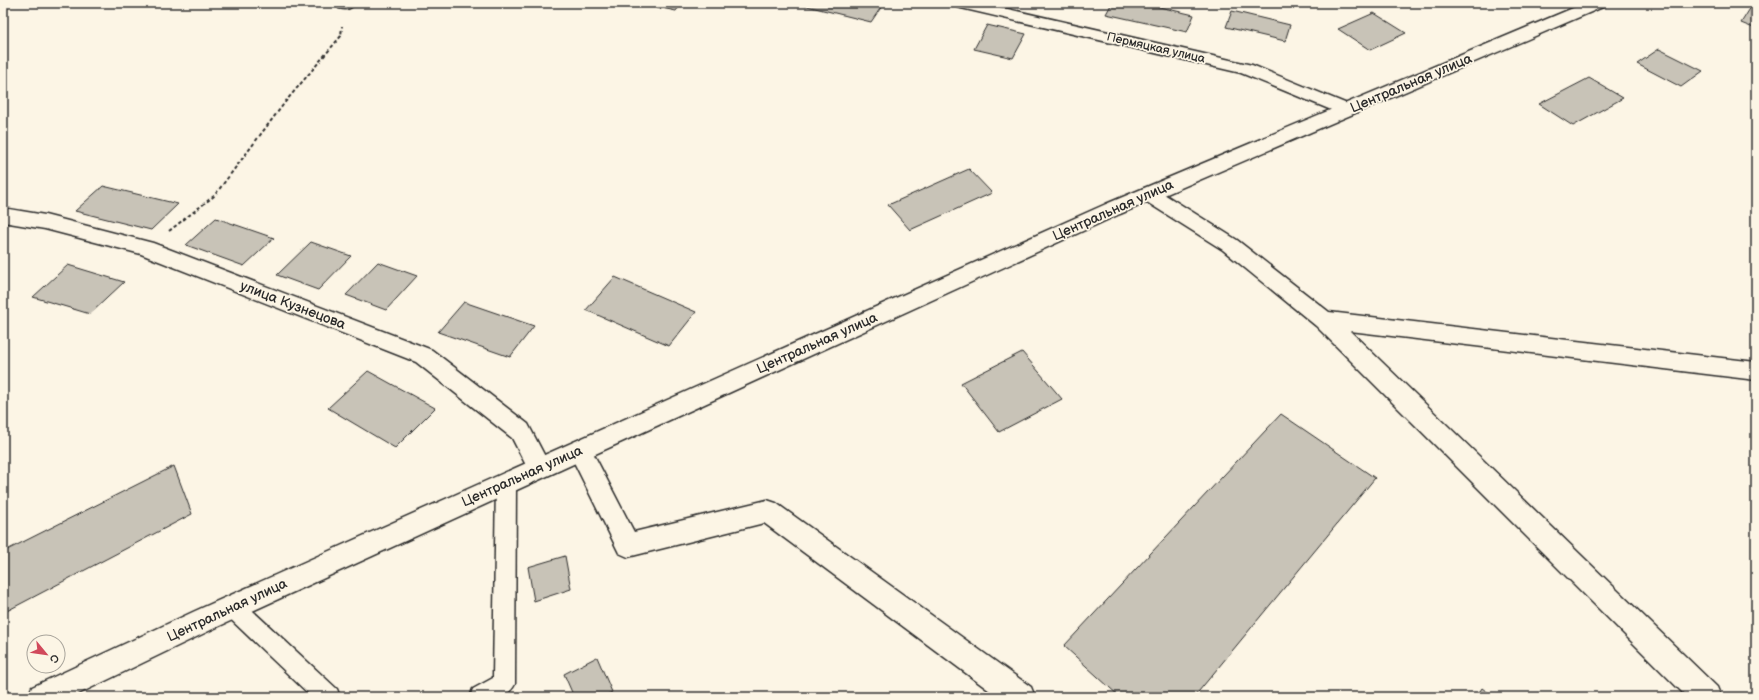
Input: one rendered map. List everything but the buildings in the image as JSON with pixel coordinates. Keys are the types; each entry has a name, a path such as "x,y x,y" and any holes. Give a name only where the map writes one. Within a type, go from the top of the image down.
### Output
{"street":[{"name":"Пермяцкая улица","path":"961,3 1246,69 1346,110"},
{"name":"Центральная улица","path":"42,697 233,607 1149,194 1592,4"},
{"path":"1149,194 1230,245 1324,320 1707,697"},
{"name":"улица Кузнецова","path":"3,215 45,222 146,248 424,356 520,431 539,468"},
{"path":"1324,320 1756,371"},
{"path":"580,450 628,545 767,511 1020,697"}],"lane":[{"path":"481,697 504,684 506,483"},
{"path":"233,607 329,697"}],"path":[{"path":"146,248 214,196 286,102 341,36 346,4"}]}
